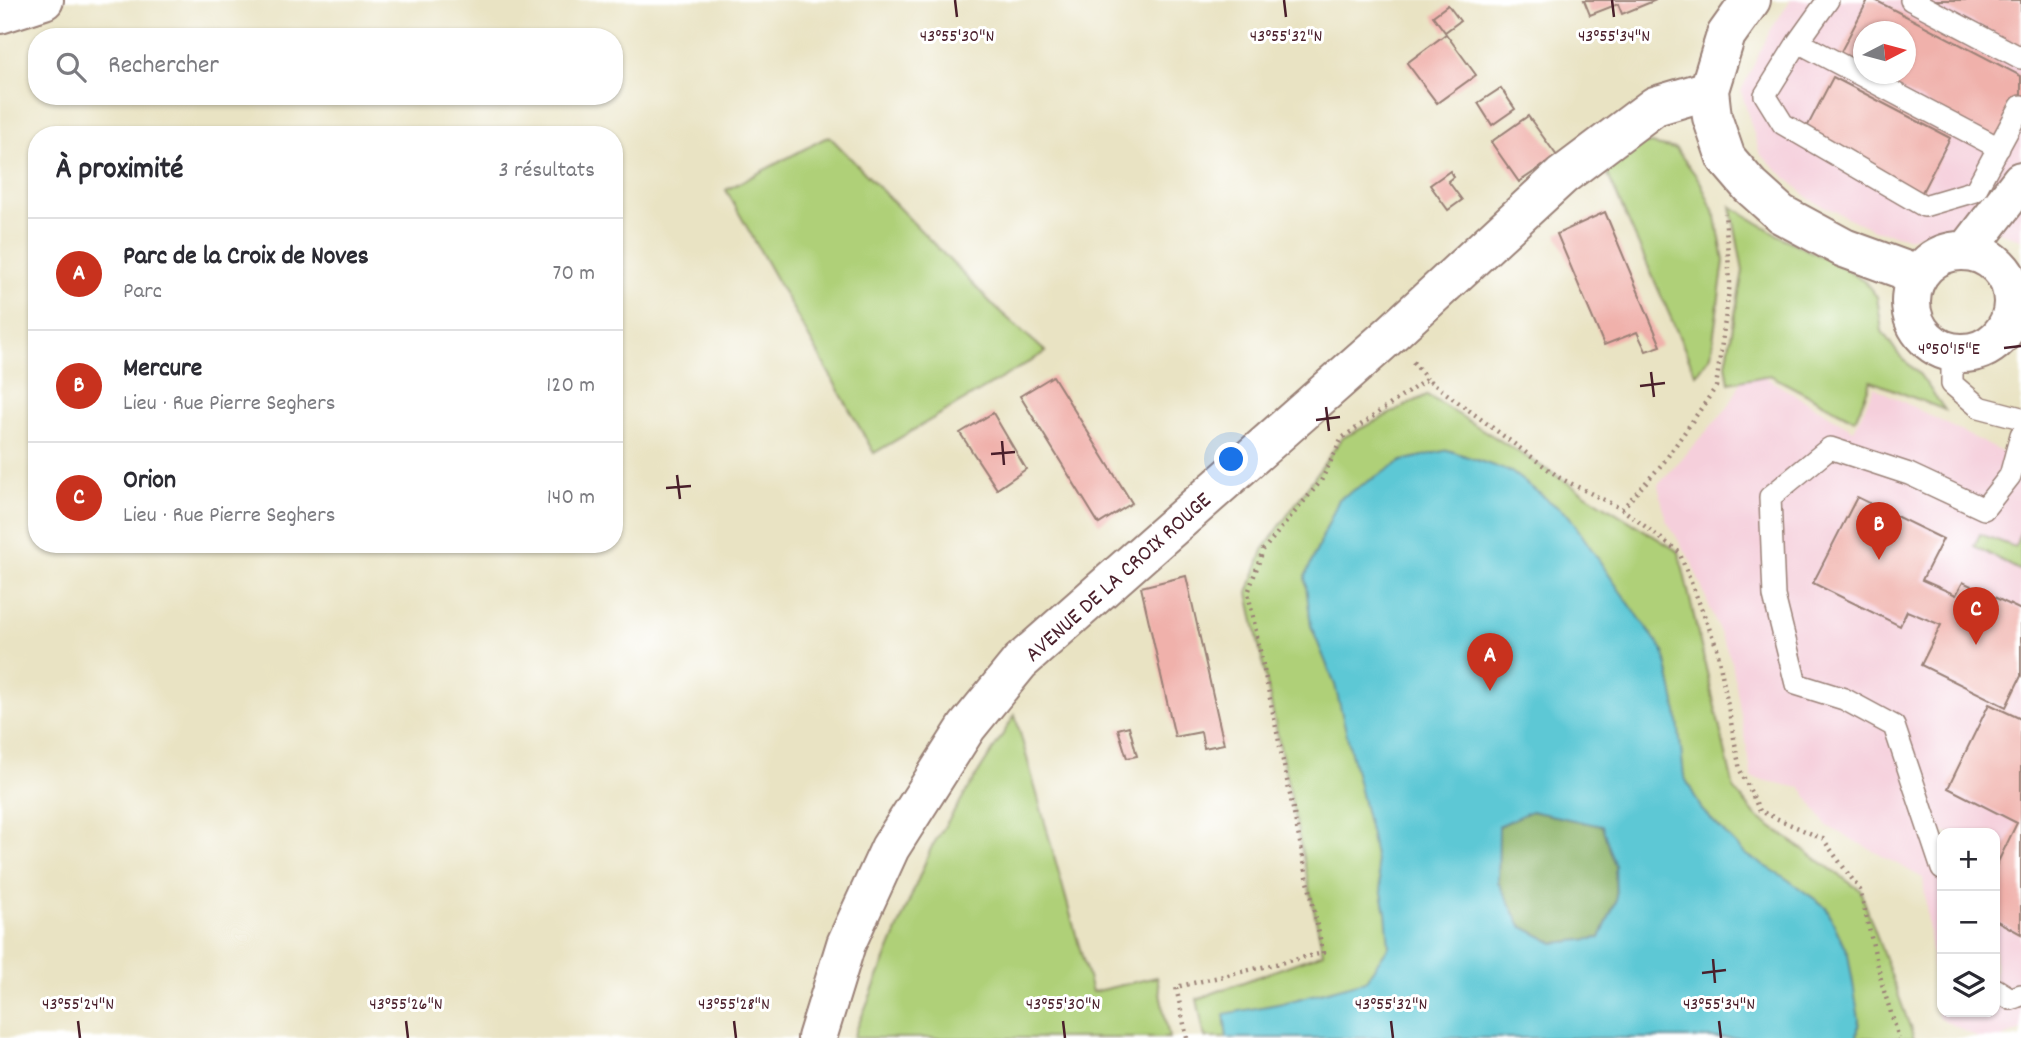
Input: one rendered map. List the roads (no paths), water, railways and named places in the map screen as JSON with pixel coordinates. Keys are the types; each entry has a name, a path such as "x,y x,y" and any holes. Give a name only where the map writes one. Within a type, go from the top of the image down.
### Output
{"street":[{"path":"0,13 44,0"},
{"path":"1751,0 1726,35 1709,90 1712,117 1726,158 1750,186 1781,214 1844,248 1918,275"},
{"name":"AVENUE DE LA CROIX ROUGE","path":"817,1038 846,944 890,848 968,727 1020,662 1382,342 1562,176 1655,106 1709,90"},
{"path":"1967,251 2021,181"},
{"path":"2005,274 2021,202"},
{"path":"1967,251 1988,258 2005,274 2012,291 2014,329 1994,343 1974,352 1952,354 1930,343 1914,323 1910,299 1918,275 1931,261 1948,252 1967,251"}],"lane":[{"path":"1828,0 1765,95 1783,124 1924,206 1975,191 2021,106"},
{"path":"1911,0 2021,58"},
{"path":"1798,42 1999,148"},
{"path":"1952,354 1952,384 1979,407 2021,418"},
{"path":"1937,854 1894,726 1844,699 1796,684 1774,596 1770,497 1830,448 1909,474 1984,509 2010,476 2021,435"},
{"path":"2000,992 2011,999 2021,995"}],"water":[{"path":"1448,450 1511,472 1569,516 1664,652 1677,712 1684,776 1702,810 1745,854 1784,877 1826,907 1848,954 1859,1019 1857,1038 1227,1038 1224,1014 1283,1003 1365,981 1389,946 1386,913 1371,836 1335,685 1311,626 1305,577 1339,499 1402,461","holes":["1531,811 1602,826 1615,865 1616,901 1600,938 1554,943 1521,926 1498,882 1499,826"]}],"place":[{"name":"Mercure","path":"1879,560"},
{"name":"Orion","path":"1976,645"},
{"name":"Parc de la Croix de Noves","path":"1490,691"}]}
